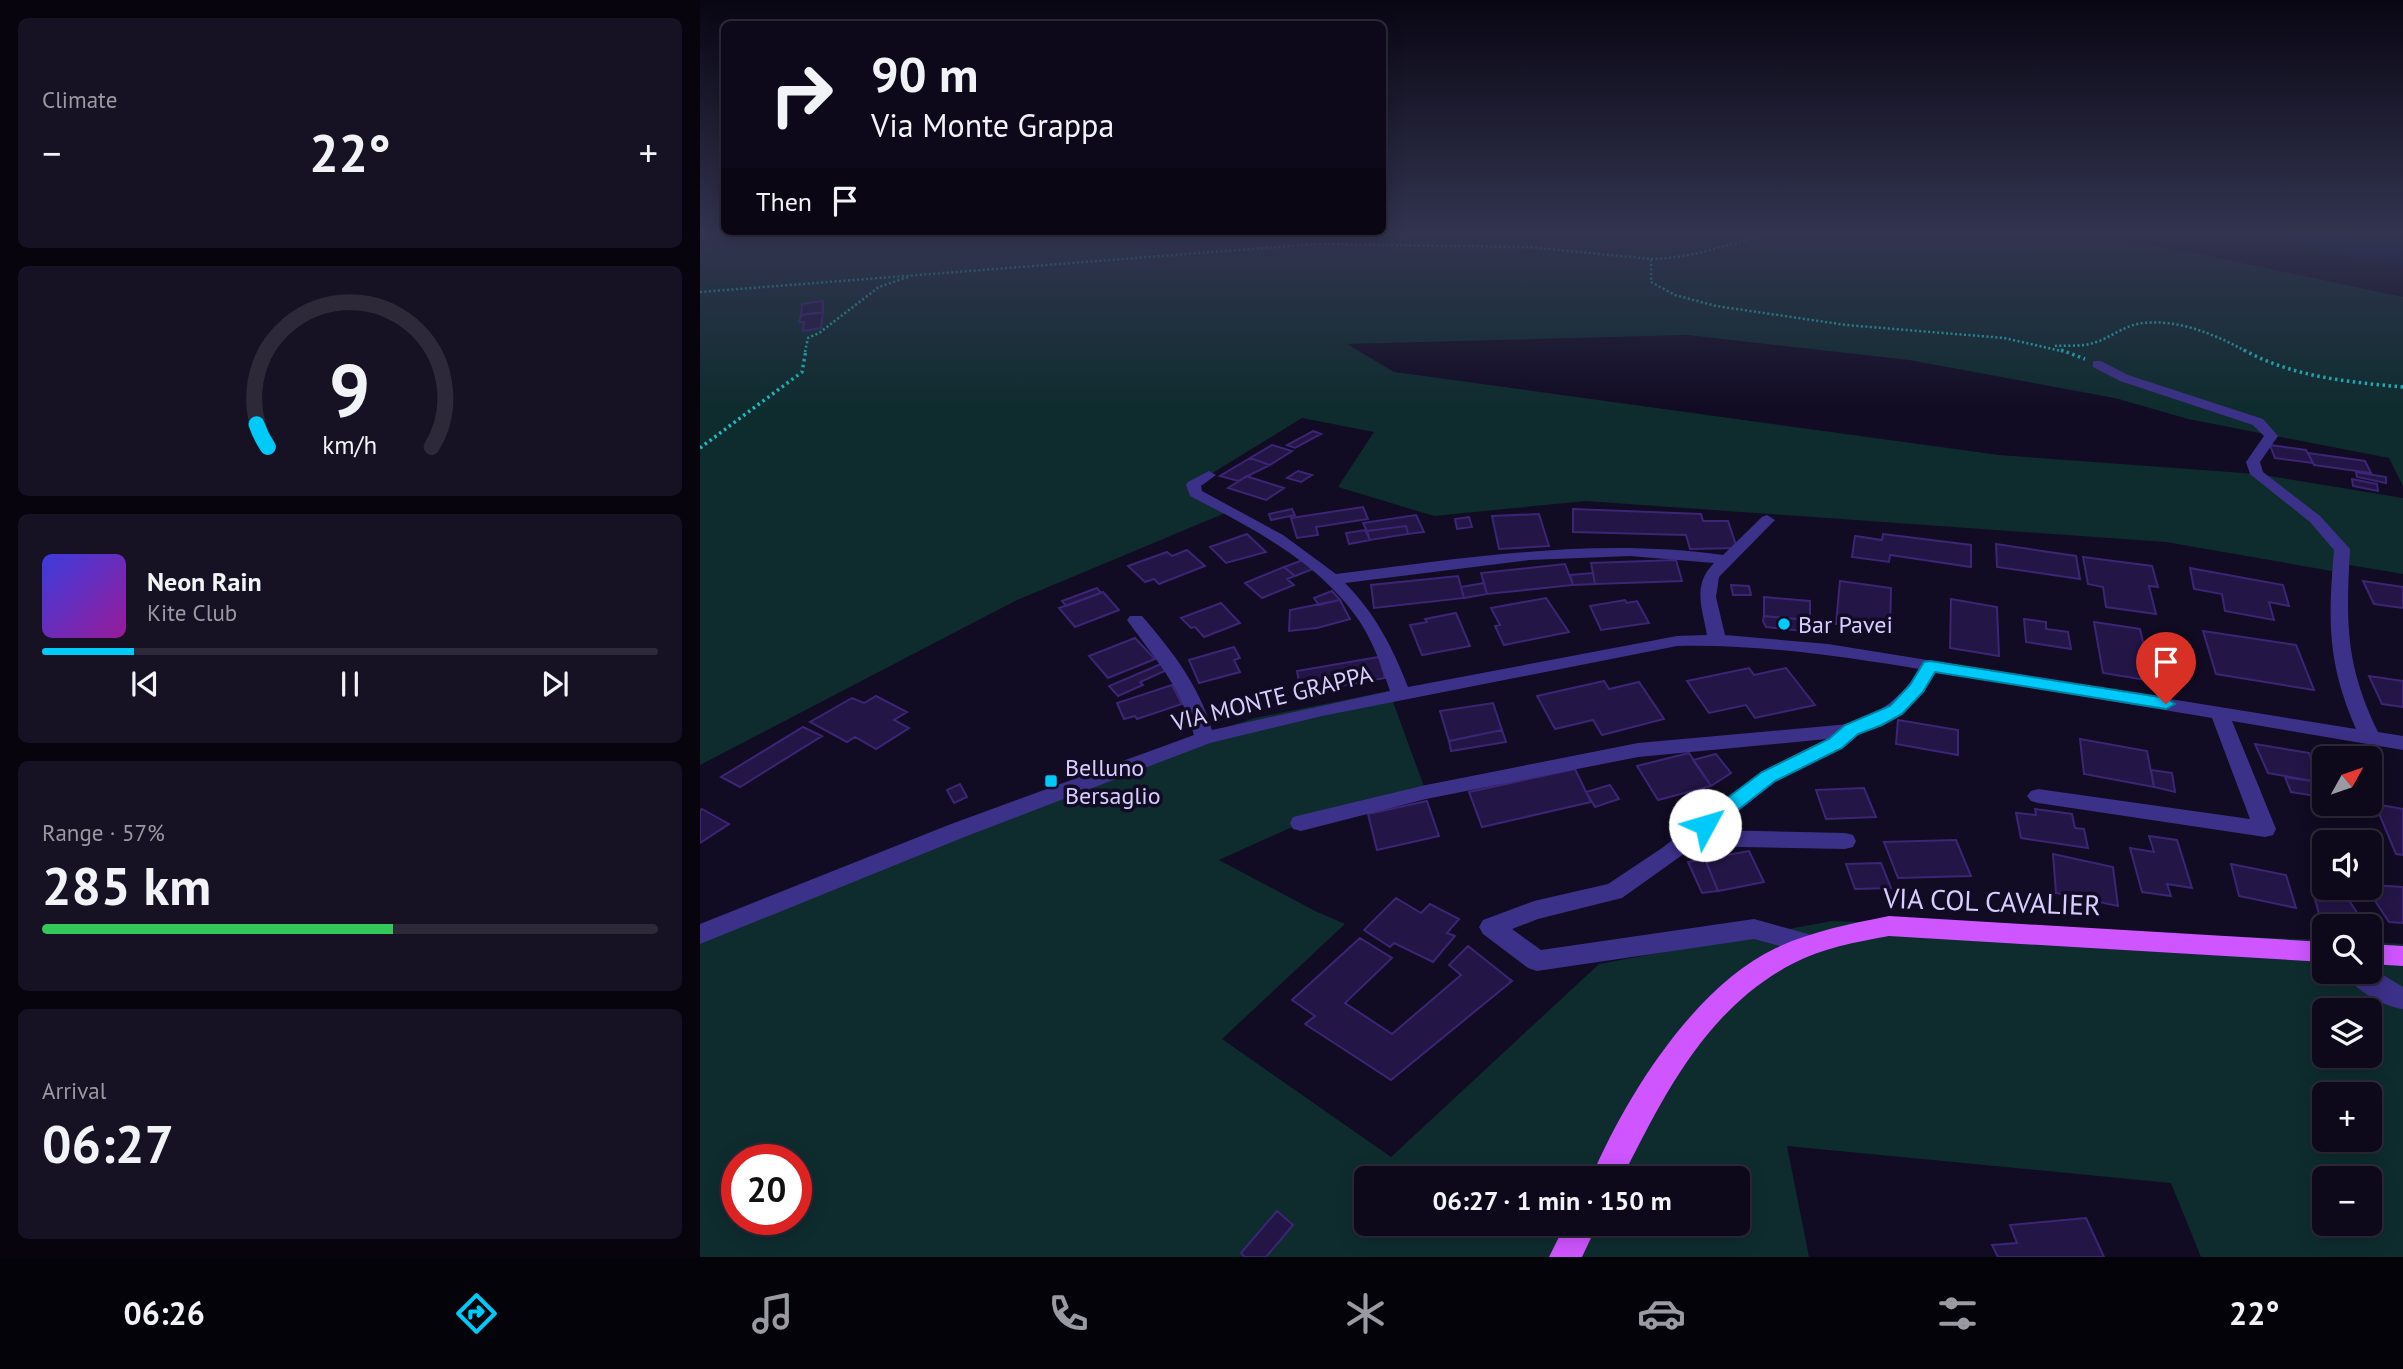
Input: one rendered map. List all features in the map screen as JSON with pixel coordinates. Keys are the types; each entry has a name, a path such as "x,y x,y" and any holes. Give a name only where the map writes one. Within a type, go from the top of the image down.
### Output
{"main road":[{"name":"VIA COL CAVALIER","path":"1612,1166 1647,1098 1696,1025 1714,1005 1750,974 1810,944 1831,937 1889,926 2312,951"},
{"path":"2382,955 2403,956"},
{"path":"1565,1257 1576,1236"}],"street":[{"path":"2097,364 2124,378 2258,422 2270,436 2253,462 2257,474 2315,519 2342,549 2340,653 2370,737"},
{"path":"1209,475 1193,485 1195,493 1302,552 1334,579 1364,615 1384,650 1401,695"},
{"path":"1717,640 1708,590 1711,576 1767,520"},
{"path":"1334,579 1468,562 1574,554 1666,552 1725,560"},
{"path":"1136,620 1180,673 1197,708 1205,738"},
{"name":"VIA MONTE GRAPPA","path":"700,934 985,820 1205,738 1644,646 1717,640 1828,649 2403,743"},
{"path":"1301,823 1426,792 1638,750 1852,730 1896,710 1917,688 1930,666"},
{"path":"2038,796 2265,829 2219,712"},
{"path":"1810,944 1754,929 1537,961 1492,928 1534,910 1614,892 1769,777 1835,743 1852,730"},
{"path":"1689,838 1845,841"},
{"path":"2375,984 2394,997 2403,998"}],"path":[{"path":"700,448 802,372 805,364 803,353 808,338 819,333 872,293"},
{"path":"1666,293 1717,306 1832,323 2051,347 2092,344 2121,329 2144,323 2175,325 2218,336 2265,362 2318,376 2403,387"},
{"path":"2051,347 2097,364"}],"green space":[{"path":"700,293 2383,293 2403,297 2403,486 2389,458 2188,419 2115,398 1909,360 1687,335 1347,344 1394,372 1999,455 2257,474 2403,498 2403,574 2349,565 2349,574 2166,542 1586,501 1434,516 1338,487 1374,432 1302,418 1193,485 1230,511 1015,601 700,765"},
{"path":"1389,691 1426,792 1301,823 1219,860 1345,924 1222,1039 1391,1157 1599,964 1832,921 2312,940 2312,984 2382,984 2382,943 2403,944 2403,1257 2201,1257 2171,1183 1787,1146 1809,1257 700,1257 700,930 1106,766 1255,718"}],"building":[{"path":"823,301 823,312 801,315 802,304"},
{"path":"823,312 821,328 803,331 804,322 799,322 801,315"},
{"path":"1313,431 1321,434 1295,448 1287,445"},
{"path":"1272,445 1292,451 1270,465 1250,458"},
{"path":"2270,445 2306,450 2313,463 2275,458"},
{"path":"2308,453 2365,461 2371,473 2314,465"},
{"path":"1250,458 1270,465 1238,481 1220,476"},
{"path":"1298,471 1312,475 1301,482 1287,478"},
{"path":"2356,472 2386,477 2386,483 2357,477"},
{"path":"1247,476 1284,488 1266,500 1228,488"},
{"path":"2352,479 2377,484 2378,491 2353,486"},
{"path":"1363,507 1368,519 1316,527 1318,535 1297,538 1291,518"},
{"path":"1292,509 1295,515 1271,520 1269,514"},
{"path":"1573,509 1701,514 1703,521 1728,521 1737,548 1690,549 1686,535 1573,532"},
{"path":"1539,514 1549,546 1499,549 1492,516"},
{"path":"1416,515 1424,532 1408,534 1406,526 1367,531 1363,523"},
{"path":"1469,517 1472,527 1457,529 1455,519"},
{"path":"1406,526 1408,534 1370,540 1367,531"},
{"path":"1365,530 1370,540 1349,544 1346,533"},
{"path":"1247,534 1266,552 1226,563 1210,547"},
{"path":"1883,534 1971,545 1971,567 1890,555 1889,562 1852,557 1855,536 1882,540"},
{"path":"1996,544 2076,556 2080,579 1997,567"},
{"path":"1187,550 1205,566 1159,584 1154,579 1145,582 1128,566 1167,552 1172,556"},
{"path":"2083,557 2152,566 2158,587 2149,586 2156,614 2106,607 2103,587 2088,584"},
{"path":"1303,560 1313,569 1295,576 1284,567"},
{"path":"1676,560 1682,581 1595,584 1591,563"},
{"path":"1565,564 1573,585 1487,594 1481,573"},
{"path":"1284,567 1295,576 1287,579 1294,585 1262,598 1245,583"},
{"path":"2190,568 2283,585 2289,606 2269,602 2274,620 2225,611 2222,594 2194,589"},
{"path":"1593,573 1595,584 1573,585 1570,575"},
{"path":"1458,576 1464,598 1374,608 1371,585"},
{"path":"1840,581 1891,588 1890,632 1836,624"},
{"path":"2363,581 2403,587 2403,608 2374,604"},
{"path":"1484,583 1487,594 1464,598 1461,587"},
{"path":"1731,585 1749,586 1751,595 1733,595"},
{"path":"1097,588 1101,593 1066,606 1062,601"},
{"path":"1332,591 1340,600 1319,605 1314,598"},
{"path":"1103,592 1119,610 1075,627 1059,608"},
{"path":"1764,597 1810,601 1810,620 1764,616"},
{"path":"1546,598 1569,632 1504,645 1495,626 1500,625 1491,608"},
{"path":"1951,599 1997,607 1999,656 1950,648"},
{"path":"1340,600 1350,619 1317,628 1289,631 1290,610"},
{"path":"1625,600 1627,603 1637,601 1649,623 1601,630 1590,606"},
{"path":"1221,603 1240,623 1204,637 1181,618"},
{"path":"1456,613 1470,646 1422,655 1410,625"},
{"name":"Bar Pavei","path":"1764,616 1805,620 1802,631 1766,627"},
{"path":"2024,619 2046,622 2046,629 2068,632 2071,649 2026,642"},
{"path":"2094,622 2140,629 2152,681 2103,673"},
{"path":"2203,631 2296,645 2314,690 2216,674"},
{"path":"1135,638 1155,659 1108,678 1089,656"},
{"path":"1234,647 1240,658 1234,660 1240,672 1199,683 1189,660"},
{"path":"1379,657 1385,678 1301,693 1297,671"},
{"path":"1161,664 1167,670 1118,696 1109,686"},
{"path":"1749,668 1754,675 1786,668 1815,705 1755,718 1746,705 1709,713 1687,681"},
{"path":"2369,676 2403,681 2403,707 2382,704"},
{"path":"1604,681 1609,689 1639,682 1664,719 1602,735 1593,720 1555,729 1537,696"},
{"path":"1172,685 1182,704 1137,719 1135,716 1124,719 1117,703"},
{"path":"876,696 907,712 894,720 909,728 876,749 855,737 847,742 810,722 852,698 864,703"},
{"path":"1493,703 1502,730 1449,741 1440,711"},
{"path":"1898,720 1958,730 1958,755 1896,744"},
{"path":"803,727 822,736 740,787 721,777"},
{"path":"1502,730 1506,742 1451,751 1449,741"},
{"path":"2080,739 2147,751 2154,787 2084,774"},
{"path":"2255,744 2309,753 2312,781 2268,773"},
{"path":"1689,753 1711,786 1658,800 1637,766"},
{"path":"1716,754 1731,773 1711,786 1693,760"},
{"path":"1575,769 1591,802 1482,827 1469,792"},
{"path":"2151,770 2172,773 2175,792 2154,787"},
{"path":"2285,777 2311,781 2312,795 2291,792"},
{"path":"960,784 967,797 954,803 947,790"},
{"path":"1610,785 1619,799 1595,807 1586,792"},
{"path":"1864,788 1876,817 1826,819 1816,790"},
{"path":"1427,801 1439,836 1377,850 1368,814"},
{"path":"2382,805 2403,809 2403,855 2396,854 2380,816"},
{"path":"2035,809 2072,814 2075,828 2084,829 2088,848 2021,838 2016,813 2036,815"},
{"path":"700,810 729,824 700,843"},
{"path":"2149,836 2177,840 2192,888 2167,884 2171,896 2142,892 2130,848 2154,852"},
{"path":"1956,840 1971,876 1898,878 1884,842"},
{"path":"1749,851 1764,882 1718,891 1705,859"},
{"path":"2053,854 2113,867 2118,906 2056,893"},
{"path":"1705,859 1718,891 1702,893 1688,862"},
{"path":"1881,863 1891,888 1855,889 1846,864"},
{"path":"2231,864 2286,875 2296,908 2239,896"},
{"path":"2382,886 2403,887 2403,923 2389,922 2375,900 2382,900"},
{"path":"1396,898 1421,913 1430,904 1459,919 1447,933 1455,936 1433,962 1394,943 1390,947 1364,930"},
{"path":"2315,900 2349,900 2358,914 2319,914"},
{"path":"1360,938 1392,958 1345,1003 1392,1034 1461,975 1449,965 1468,946 1512,981 1391,1080 1305,1024 1315,1016 1292,1000"},
{"path":"1277,1211 1293,1225 1266,1257 1245,1257 1241,1253"},
{"path":"2086,1218 2104,1257 1998,1257 1992,1245 2017,1243 2010,1225"}],"place":[{"name":"Bar Pavei","path":"1784,624"},
{"name":"Belluno Bersaglio","path":"1051,781"}],"route":[{"path":"1705,825 1769,777 1835,743 1852,730 1896,710 1917,688 1930,666 2166,704"}]}
